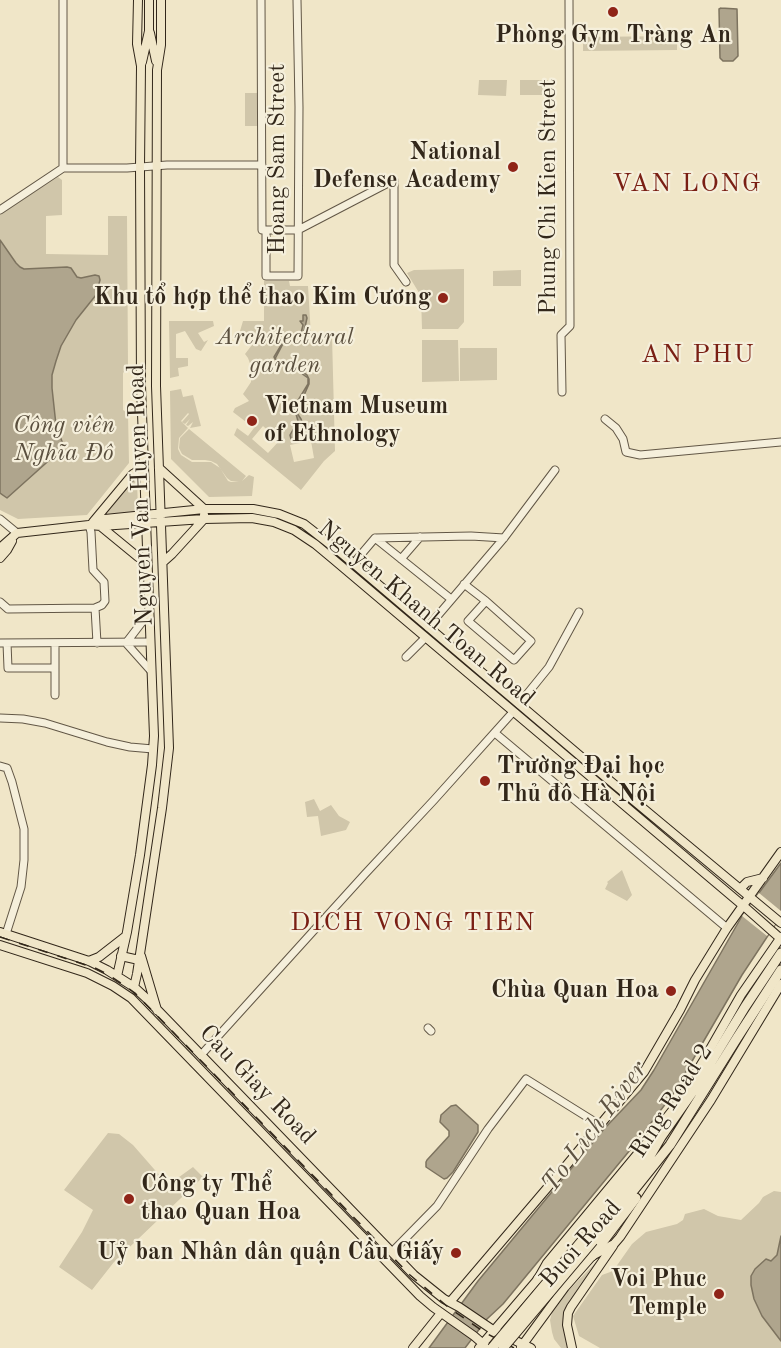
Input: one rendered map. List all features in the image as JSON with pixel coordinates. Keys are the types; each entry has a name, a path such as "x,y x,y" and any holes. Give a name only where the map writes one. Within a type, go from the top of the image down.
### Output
{"highway":[{"path":"777,976 781,953"},
{"name":"Ring Road 2","path":"589,1239 639,1172 696,1087 745,1007 777,976"},
{"name":"Ring Road 2","path":"589,1239 670,1145 777,976"},
{"path":"538,1279 566,1250 661,1137"},
{"path":"592,1256 661,1165 670,1145"},
{"path":"492,1348 589,1239"},
{"path":"503,1348 589,1239"}],"main road":[{"name":"Nguyen Van Huyen Road","path":"117,976 140,855 153,749 141,386 141,66 137,44 138,0"},
{"path":"141,66 149,31 149,0"},
{"name":"Nguyen Van Huyen Road","path":"134,987 169,748 156,386 157,64 160,45 161,0"},
{"path":"149,31 157,64"},
{"path":"140,323 156,324"},
{"path":"141,386 156,386"},
{"path":"143,468 134,474 95,524 147,562"},
{"path":"159,468 204,514 163,562"},
{"name":"Nguyen Khanh Toan Road","path":"15,535 95,524 253,509 279,514 304,524 780,921"},
{"name":"Nguyen Khanh Toan Road","path":"204,514 260,519 280,524 315,544 781,938"},
{"path":"0,548 15,535"},
{"path":"0,558 15,535"},
{"path":"150,642 165,642"},
{"path":"513,712 519,705"},
{"path":"450,1302 644,1072 727,928 752,898 781,852"},
{"path":"740,889 747,882 763,878"},
{"name":"Cau Giay Road","path":"3,933 89,962 134,987 429,1288 493,1330"},
{"path":"89,962 126,936"},
{"name":"Buoi Road","path":"483,1347 493,1330 538,1279 547,1263 675,1107 741,995 781,938"},
{"path":"27,954 31,942"},
{"name":"Cau Giay Road","path":"0,945 87,973 122,992 151,1018 420,1296 474,1336 483,1347"},
{"path":"121,956 140,956 158,1010"},
{"name":"Buoi Road","path":"525,1347 565,1287 592,1256 614,1244 658,1181 711,1100 777,976"},
{"path":"245,1116 252,1108"},
{"path":"572,1348 567,1325 568,1313 614,1244"},
{"path":"413,1348 441,1313"},
{"path":"493,1330 525,1347"}],"street":[{"path":"63,0 63,168"},
{"path":"261,0 264,230 298,230 394,180 394,265 406,282"},
{"name":"Hoang Sam Street","path":"264,230 266,276 298,276 297,0"},
{"name":"Phung Chi Kien Street","path":"562,392 561,335 570,326 568,0"},
{"path":"0,210 63,168 262,165"},
{"path":"605,419 616,428 623,439 626,452 639,454 781,442"},
{"path":"428,627 504,538 555,470"},
{"path":"0,519 15,535"},
{"path":"0,602 8,609 95,608 102,605 105,583 93,571 92,541 95,524"},
{"path":"353,564 375,538 471,536 504,538"},
{"path":"401,559 420,537"},
{"path":"375,538 451,599"},
{"path":"464,584 486,600 531,640 514,660 468,621 486,600"},
{"path":"95,608 97,643"},
{"path":"519,705 549,667 579,612"},
{"path":"126,643 148,613"},
{"path":"406,657 425,638"},
{"path":"55,668 8,668 4,643 150,642"},
{"path":"55,643 55,695"},
{"path":"126,643 151,671"},
{"path":"201,1055 513,712"},
{"path":"0,718 45,723 107,742 153,749"},
{"path":"495,733 727,928"},
{"path":"0,766 7,768 24,829 21,887 3,933"},
{"path":"392,1252 437,1206 488,1129 526,1079 600,1125"}],"green space":[{"path":"677,36 677,50 583,51 583,37"},
{"path":"479,80 507,80 506,96 478,95"},
{"path":"520,80 548,80 548,95 520,95"},
{"path":"245,93 259,93 258,126 245,126"},
{"name":"Công viên Nghĩa Đô","path":"58,177 62,180 62,215 46,216 46,254 108,255 108,216 127,216 128,367 123,373 123,410 128,413 129,463 87,515 18,519 0,510 0,214"},
{"name":"Khu tổ hợp thể thao Kim Cương","path":"464,269 464,322 458,329 422,329 421,296 407,273 414,270"},
{"path":"521,270 521,286 493,286 493,271"},
{"name":"Architectural garden","path":"264,281 289,281 290,286 308,286 311,336 332,336 335,451 301,490 234,435 237,428 248,436 254,428 233,412 235,408 249,401 243,394 251,382 252,369 245,354 255,341 240,331 243,321 264,321","holes":["263,426 279,441 268,453 252,439","311,441 314,458 294,462 290,445"]},
{"path":"169,321 213,321 214,326 198,333 204,342 208,340 201,351 196,349 185,331 176,334 176,358 188,358 188,366 178,368 179,376 170,378"},
{"path":"422,340 458,340 459,381 422,382"},
{"path":"460,348 497,348 497,380 460,381"},
{"path":"181,389 183,397 193,395 201,426 190,428 193,422 186,425 190,419 185,424 182,422 188,428 179,438 178,449 181,455 192,462 211,462 220,468 211,461 192,460 182,454 179,448 180,438 189,429 246,476 242,481 249,475 254,477 252,496 209,497 171,459 170,391"},
{"path":"137,479 138,511 106,514"},
{"path":"314,799 320,811 331,805 339,816 350,822 346,830 321,836 318,816 307,817 305,802"},
{"path":"622,870 632,895 627,901 605,889 607,882"},
{"name":"Công ty Thể thao Quan Hoa","path":"108,1133 119,1134 133,1145 168,1185 193,1167 203,1177 114,1262 92,1290 59,1267 82,1232 93,1210 64,1190"},
{"path":"774,1191 781,1192 781,1348 600,1348 579,1336 573,1316 602,1275 613,1271 632,1244 646,1232 677,1224 683,1220 685,1214 704,1209 718,1216 741,1220 763,1197"},
{"path":"604,1254 569,1306 571,1348 561,1348 552,1332 550,1320 552,1313 570,1289"}],"shaded area":[{"path":"719,9 737,9 738,56 733,61 723,61 720,58"},
{"path":"0,240 16,263 24,269 67,267 71,268 77,277 95,275 99,276 100,280 96,295 76,320 61,346 52,375 56,425 64,447 7,498 0,493"},
{"path":"303,315 306,315 304,332 298,337 286,338 275,359 286,337 301,333 303,325 300,321 303,321"},
{"path":"275,359 294,366 307,375 309,379 309,384 305,393 295,407 304,427 301,439 291,439 290,435 298,421 294,407 308,384 308,378 291,366 277,362"},
{"path":"781,863 781,916 742,975 673,1094 635,1144 465,1348 429,1348 478,1281 604,1129 641,1090 742,916"},
{"path":"456,1105 478,1125 478,1132 453,1172 444,1179 426,1167 426,1162 449,1136 449,1131 440,1122 441,1115 451,1106"},
{"path":"781,1236 781,1341 762,1316 754,1299 751,1276 766,1259 771,1261 777,1255"}],"pier":[{"path":"759,893 781,911 781,916 767,936 742,916"}],"railway":[{"path":"0,937 95,968 135,993 410,1275 448,1307 484,1332 514,1348"}],"place":[{"name":"Phòng Gym Tràng An","path":"613,12"},
{"name":"National Defense Academy","path":"513,167"},
{"name":"Khu tổ hợp thể thao Kim Cương","path":"443,298"},
{"name":"Vietnam Museum of Ethnology","path":"252,421"},
{"name":"Trường Đại học Thủ đô Hà Nội","path":"485,781"},
{"name":"Chùa Quan Hoa","path":"671,991"},
{"name":"Công ty Thể thao Quan Hoa","path":"129,1199"},
{"name":"Uỷ ban Nhân dân quận Cầu Giấy","path":"456,1253"},
{"name":"Voi Phuc Temple","path":"719,1294"}],"district":[{"name":"VAN LONG","path":"687,184"},
{"name":"AN PHU","path":"698,355"},
{"name":"DICH VONG TIEN","path":"413,923"}],"water label":[{"name":"To Lich River","path":"595,1127"}]}
